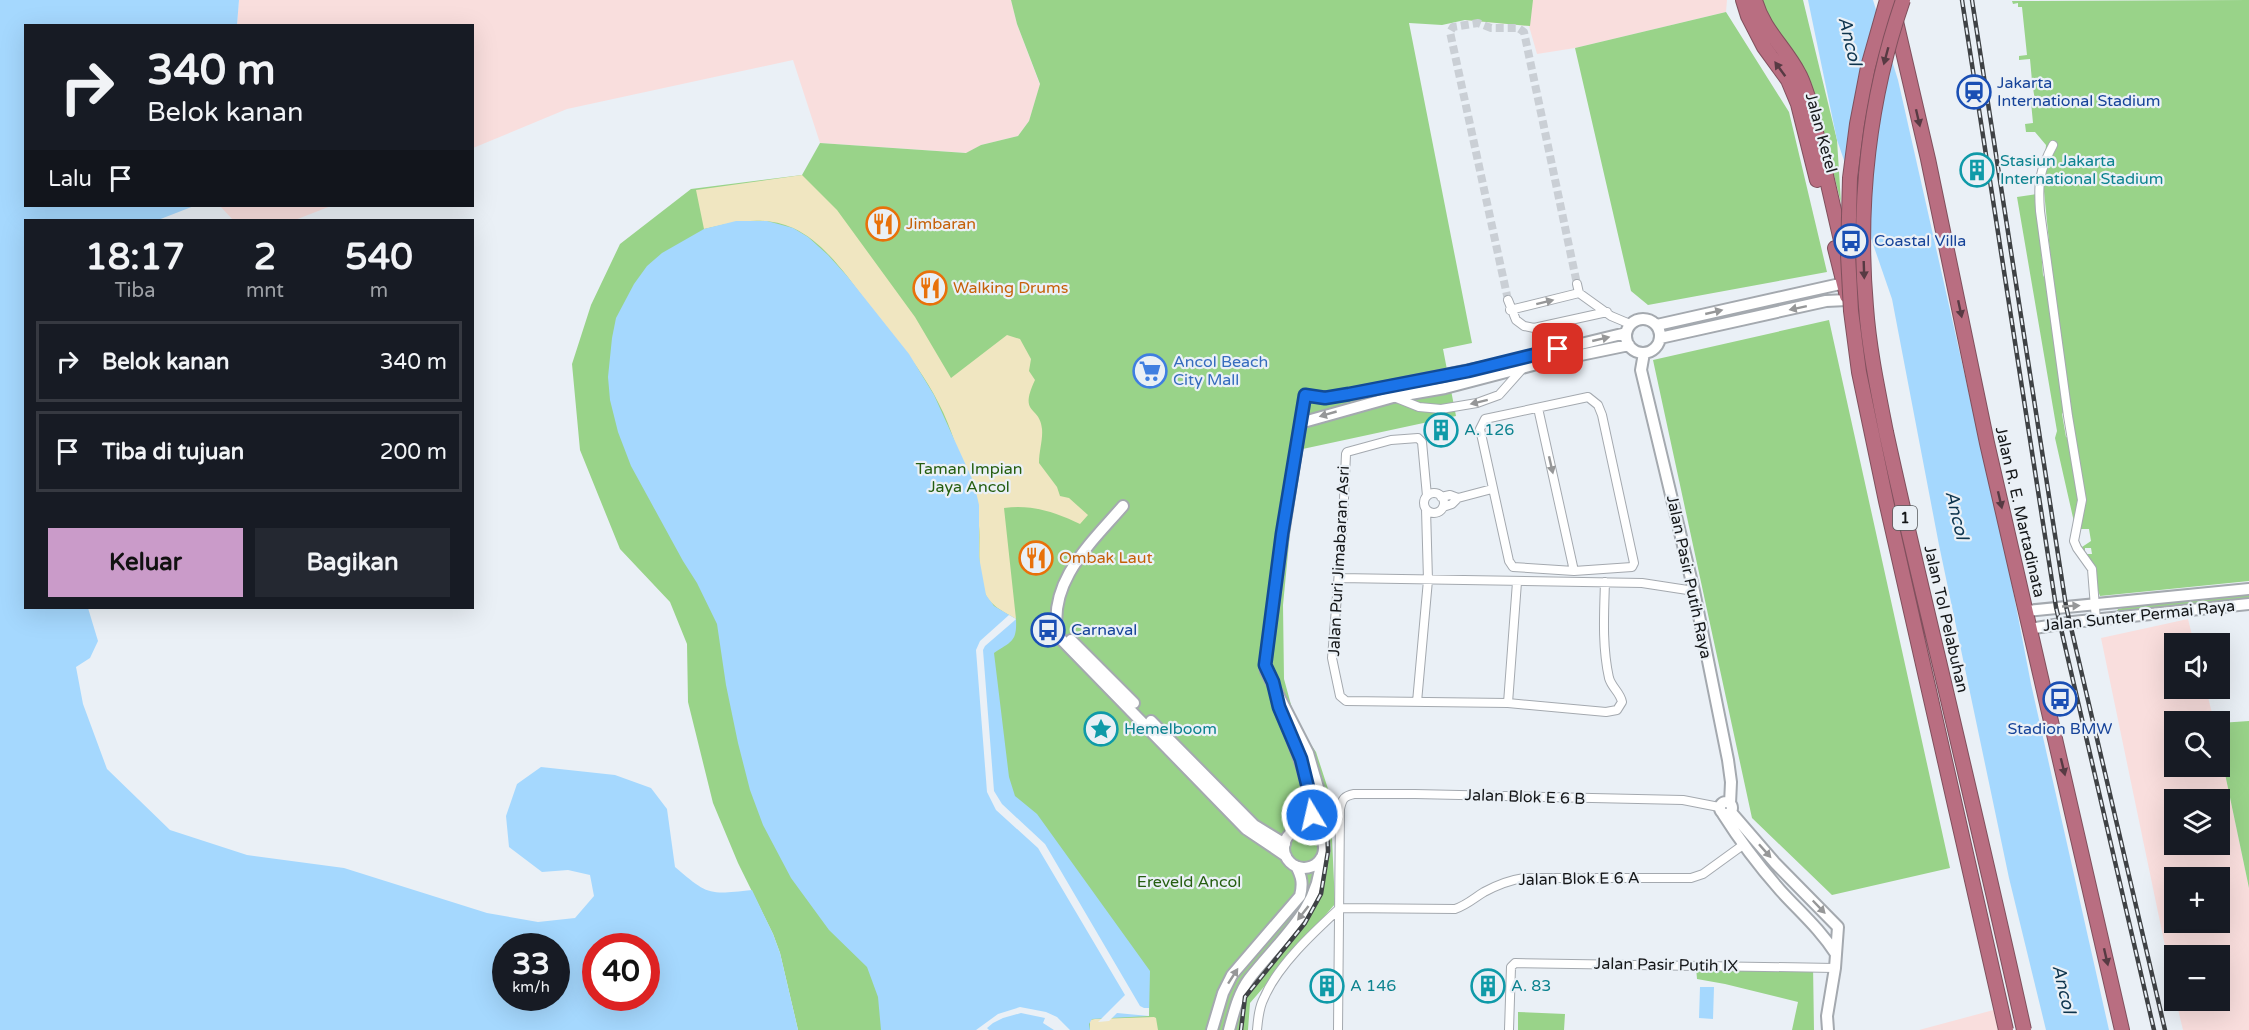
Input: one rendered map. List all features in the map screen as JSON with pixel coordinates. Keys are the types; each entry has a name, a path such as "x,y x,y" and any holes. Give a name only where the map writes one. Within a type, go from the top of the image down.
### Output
{"highway":[{"name":"Jalan Ketel","path":"1743,0 1748,16 1764,47 1788,80 1798,104 1848,283"},
{"name":"Jalan Ketel","path":"1755,0 1758,12 1773,38 1799,73 1808,97 1848,283"},
{"name":"Jalan R. E. Martadinata","path":"1889,0 1928,159 1987,443 2019,572 2029,629 2122,1030"},
{"name":"Jalan Tol Pelabuhan","path":"1889,0 1868,67 1850,178 1848,255 1851,311 1859,372 1886,501 2006,1030"},
{"name":"Jalan Tol Pelabuhan","path":"1903,0 1885,60 1867,163 1864,209 1866,308 1878,390 1900,496 2023,1030"},
{"path":"1848,283 1908,588 2011,1030"},
{"path":"1851,299 1890,439 2011,957 2023,1030"}],"street":[{"path":"2053,145 2039,178 2040,211 2082,500 2074,541 2092,569 2096,620"},
{"path":"1296,866 1310,867 1318,863 1324,853 1321,798 1308,753 1265,665 1305,395 1325,398 1488,366 1628,329 1642,318 1657,325 1848,283"},
{"path":"1577,284 1579,293 1628,329 1629,345 1636,351 1644,353 1655,348 1660,338 1657,325"},
{"path":"1510,310 1579,293"},
{"path":"1660,338 1826,302 1851,299"},
{"path":"1509,300 1510,310 1516,321 1529,328 1583,319 1606,312"},
{"path":"1300,423 1393,397 1445,388 1524,367 1629,345"},
{"name":"Jalan Pasir Putih Raya","path":"1644,353 1641,370 1694,591 1728,760 1731,782 1726,809"},
{"path":"1393,397 1430,409 1477,403 1498,395 1524,367"},
{"path":"1349,394 1351,408"},
{"path":"1588,397 1598,405 1634,560 1632,567 1574,571 1510,565 1492,489 1480,429 1485,419 1588,397"},
{"path":"1538,408 1574,571"},
{"name":"Jalan Puri Jimabaran Asri","path":"1427,496 1422,442 1415,437 1391,440 1347,452 1332,658 1340,696 1349,702 1508,703 1606,712 1617,710 1622,702 1619,693 1612,687 1604,649 1605,582"},
{"path":"1426,509 1429,512 1437,512 1458,498 1492,489"},
{"path":"1417,702 1428,580 1424,502 1427,496 1436,493 1441,496 1450,495 1458,498"},
{"path":"1441,496 1443,507"},
{"path":"1126,507 1080,555 1068,574 1056,606 1055,622 1058,636 1246,829 1285,850 1301,875 1300,896 1232,975 1223,993 1212,1030"},
{"path":"1339,578 1642,583 1694,591"},
{"path":"1508,703 1517,582"},
{"name":"Jalan Sunter Permai Raya","path":"2026,611 2249,589"},
{"path":"2116,602 2114,613 2120,618"},
{"name":"Jalan Sunter Permai Raya","path":"2029,629 2249,604"},
{"path":"1273,682 1279,707 1302,764 1311,800 1313,829 1323,840"},
{"name":"Jalan Blok E 6 B","path":"1340,908 1340,809 1341,802 1346,796 1415,794 1683,800 1726,809"},
{"path":"1726,809 1743,845 1780,890 1822,932 1836,954"},
{"path":"1726,809 1838,927 1835,968 1827,1016 1828,1030"},
{"path":"1285,850 1290,834 1297,828 1313,829"},
{"name":"Jalan Blok E 6 A","path":"1340,908 1455,909 1508,881 1524,878 1691,878 1703,874 1743,845"},
{"path":"1228,1030 1237,1002 1249,979 1310,905 1317,885 1321,858"},
{"path":"1780,890 1790,878"},
{"path":"1257,1030 1262,1000 1269,987 1305,940 1340,908"},
{"path":"1338,1030 1340,908"},
{"name":"Jalan Pasir Putih IX","path":"1509,1030 1511,967 1515,963 1835,968"}],"shaded area":[{"path":"239,0 1011,0 1017,24 1040,85 1029,121 1018,136 981,145 967,153 820,143 793,60 567,109 474,148 474,24 237,24"},
{"path":"1466,0 1727,0 1726,12 1575,48 1537,54 1529,26 1465,20"},
{"path":"221,207 328,207 298,219 232,219"},
{"path":"2188,619 2192,633 2164,633 2164,699 2208,699 2212,711 2164,711 2164,777 2226,777 2228,789 2164,789 2164,855 2230,855 2230,798 2249,888 2249,1030 2183,1030 2178,1011 2230,1011 2230,945 2165,945 2101,638"},
{"path":"2001,1008 2006,1030 1919,1030"}],"green space":[{"name":"Taman Impian Jaya Ancol","path":"1011,0 1533,0 1530,26 1465,20 1442,25 1409,23 1472,343 1443,349 1456,416 1298,450 1283,605 1284,679 1296,723 1316,752 1330,795 1335,904 1250,1003 1248,1030 798,1030 780,953 773,934 738,863 713,803 688,702 687,644 670,602 620,549 580,450 572,364 591,305 620,244 691,189 802,175 820,143 966,153 981,145 1018,136 1029,121 1040,84 1017,24"},
{"path":"1761,0 1803,0 1837,140 1841,203 1811,83 1778,36"},
{"path":"2249,0 2249,581 2100,596 2085,554 2092,554 2091,548 2085,548 2085,553 2082,549 2091,541 2089,529 2078,529 2084,503 2050,252 2043,181 2046,145 2035,132 2026,132 2025,124 2033,123 2031,102 2035,101 2033,88 2024,88 2024,82 2032,81 2030,59 2019,60 2019,56 2027,55 2022,7 2018,7 2018,3 2013,4 2012,1"},
{"path":"1726,12 1789,112 1827,272 1648,305 1631,291 1575,48"},
{"path":"2037,194 2043,275 2047,283 2066,407 2062,414 2066,437 2071,439 2081,499 2074,522 2055,438 2057,431 2017,197"},
{"path":"1829,320 1950,868 1832,895 1752,818 1653,360"},
{"path":"2249,593 2249,599 2116,613 2118,609 2145,603"},
{"path":"2249,721 2249,888 2226,777 2230,777 2230,722"},
{"path":"1813,964 1814,1030 1792,1030 1798,1002 1697,979 1696,967"},
{"path":"1518,1012 1565,1014 1564,1030 1518,1030"}],"sand":[{"path":"802,175 837,210 915,317 951,378 1007,335 1020,339 1031,359 1029,371 1035,380 1030,391 1029,405 1038,416 1042,429 1039,463 1057,487 1060,496 1069,498 1088,515 1080,524 1043,510 1024,507 1004,508 1016,619 993,604 983,588 978,519 955,443 939,403 905,350 842,270 815,242 782,224 748,221 704,229 696,190"},
{"path":"1154,1017 1158,1030 1090,1030 1090,1020"}],"water":[{"path":"0,0 239,0 237,24 24,24 24,207 191,207 161,219 24,219 24,609 88,609 98,641 90,658 76,667 83,704 107,769 170,830 247,855 344,868 487,913 538,922 575,918 594,896 590,875 568,870 542,872 509,847 506,816 517,784 541,767 615,775 651,788 667,809 675,867 709,891 752,890 780,953 798,1030 0,1030"},
{"name":"Ancol","path":"1808,0 1873,0 1898,80 2010,575 2031,684 2109,1030 2046,1030 2009,878 1939,545 1892,299 1837,140"},
{"path":"736,221 767,221 793,228 808,237 847,276 909,354 934,395 974,483 979,505 979,557 986,595 994,606 1016,619 1014,637 994,653 1009,777 1015,796 1037,814 1150,971 1149,1016 1092,1019 1089,1024 1090,1030 881,1030 878,997 867,967 829,930 791,878 763,825 750,790 738,743 717,624 697,583 631,466 618,432 610,400 608,377 616,318 634,284 647,266 662,253 704,229"},
{"path":"1700,987 1714,987 1713,1019 1699,1018"}],"pier":[{"path":"1009,615 1016,619 983,650 994,791 1002,804 1045,844 1140,1006 1149,1008 1149,1016 1117,1013 1109,1021 1098,1022 1125,995 1038,848 996,810 987,792 976,650 980,641"},
{"path":"1020,1007 1046,1012 1057,1017 1070,1030 1054,1030 1043,1023 1045,1018 1021,1013 993,1023 987,1028 989,1030 976,1030 998,1014"}],"tunnel":[{"path":"1508,300 1450,32 1453,27 1478,23 1491,28 1518,28 1524,32 1577,284"}],"railway":[{"path":"1962,0 2056,607 2154,1030"},
{"path":"1972,0 2066,606 2165,1030"},
{"path":"1241,1030 1245,997 1305,923 1321,894 1328,851 1326,806"}],"place":[{"name":"Jakarta International Stadium","path":"1974,92"},
{"name":"Stasiun Jakarta International Stadium","path":"1977,170"},
{"name":"Jimbaran","path":"883,224"},
{"name":"Coastal Villa","path":"1851,241"},
{"name":"Walking Drums","path":"930,288"},
{"name":"Ancol Beach City Mall","path":"1150,371"},
{"name":"A. 126","path":"1441,430"},
{"name":"Ombak Laut","path":"1036,558"},
{"name":"Carnaval","path":"1048,630"},
{"name":"Stadion BMW","path":"2060,699"},
{"name":"Hemelboom","path":"1101,729"},
{"name":"A 146","path":"1327,986"},
{"name":"A. 83","path":"1488,986"}],"route":[{"path":"1312,815 1311,800 1301,759 1279,707 1273,682 1265,665 1282,534 1305,395 1325,398 1349,394 1468,371 1558,349"}],"park label":[{"name":"Ereveld Ancol","path":"1189,882"}]}
